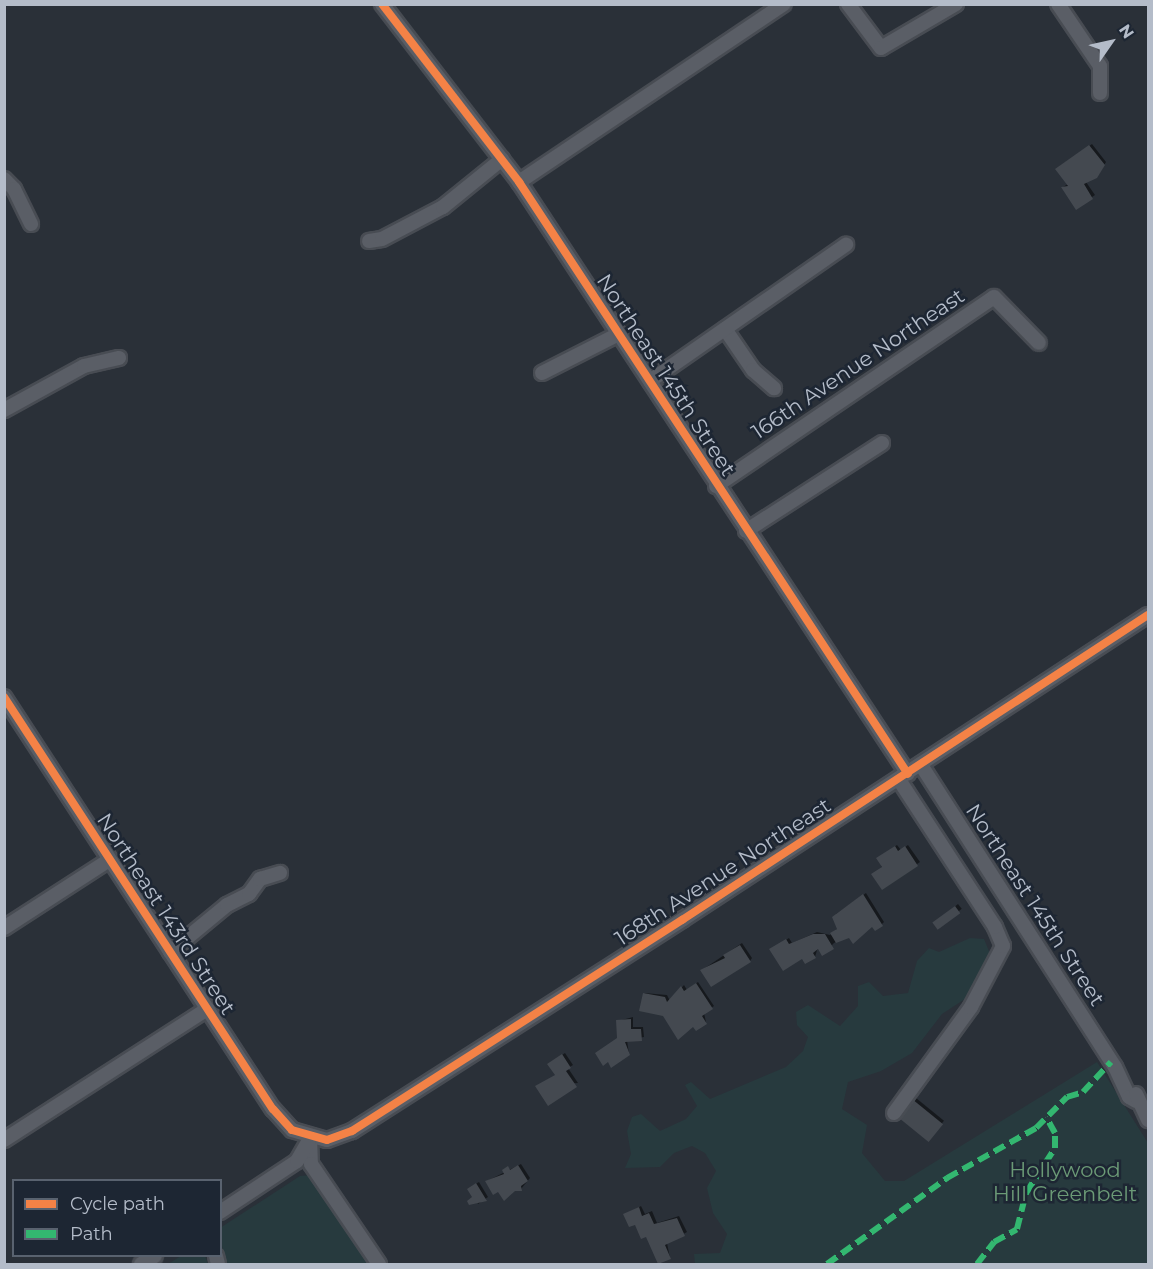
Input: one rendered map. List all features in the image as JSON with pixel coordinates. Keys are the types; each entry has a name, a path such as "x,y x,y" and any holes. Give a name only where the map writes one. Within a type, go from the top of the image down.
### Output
{"street":[{"name":"Northeast 145th Street","path":"382,4 519,182 650,381 904,777 995,927 1003,946 971,1007 894,1113"},
{"path":"519,182 784,4"},
{"path":"848,4 881,48 956,4"},
{"path":"1058,4 1100,66 1100,93"},
{"path":"369,241 382,239 443,207 502,159"},
{"path":"4,179 14,189 31,224"},
{"path":"650,381 846,245"},
{"name":"166th Avenue Northeast","path":"716,486 994,297 1039,344"},
{"path":"725,328 753,370 774,388"},
{"path":"542,373 619,334"},
{"path":"4,410 84,366 119,358"},
{"path":"746,531 882,443"},
{"name":"168th Avenue Northeast","path":"310,1138 327,1140 352,1131 904,777 1149,615"},
{"name":"Northeast 143rd Street","path":"4,697 10,716 109,860 273,1109 292,1130 310,1138"},
{"name":"Northeast 145th Street","path":"921,765 1115,1067 1122,1071 1136,1101 1149,1120"},
{"path":"4,928 109,860"},
{"path":"170,952 227,905 249,894 260,879 280,873"},
{"path":"4,1140 207,1009"},
{"path":"222,1211 297,1161 310,1138"},
{"path":"310,1138 311,1164 379,1264"}],"green space":[{"name":"Hollywood Hill Greenbelt","path":"970,938 984,939 991,956 974,993 942,1014 912,1053 881,1071 848,1082 842,1109 867,1125 862,1153 885,1181 904,1181 1097,1062 1148,1143 1148,1264 695,1264 694,1254 720,1253 727,1234 713,1213 707,1188 716,1171 705,1153 692,1146 674,1153 660,1167 625,1168 631,1154 627,1131 632,1117 641,1114 660,1131 686,1119 697,1106 685,1085 691,1082 710,1099 786,1067 803,1051 808,1037 797,1025 796,1012 808,1005 840,1026 858,1006 858,986 869,982 883,996 908,993 917,961 929,948 939,952"},
{"path":"312,1175 375,1264 224,1264 222,1227 300,1176"},
{"path":"179,1257 205,1257 208,1264 168,1264"}],"building":[{"path":"1089,145 1105,165 1097,178 1084,184 1093,199 1076,210 1061,187 1068,186 1055,169"},
{"path":"895,846 898,851 905,846 918,866 882,890 871,874 882,867 876,858"},
{"path":"863,894 883,926 875,931 872,927 853,944 849,938 836,943 830,933 837,929 832,917"},
{"path":"955,906 960,913 938,930 932,922"},
{"path":"813,934 825,934 834,949 822,956 818,949 813,953 816,958 805,964 802,959 783,971 769,949 786,939 789,944"},
{"path":"740,945 751,962 711,987 700,970 725,958 723,955"},
{"path":"696,983 713,1009 702,1016 707,1024 696,1031 693,1027 678,1040 663,1016 639,1011 643,993 665,997 667,1002 681,986 684,991"},
{"path":"631,1019 631,1029 641,1029 642,1041 625,1042 630,1055 611,1068 608,1062 603,1066 595,1053 617,1038 616,1020"},
{"path":"562,1054 571,1068 566,1071 577,1087 548,1106 535,1086 555,1075 547,1064"},
{"path":"912,1099 943,1124 929,1142 898,1117"},
{"path":"518,1165 528,1181 521,1186 522,1191 515,1191 504,1201 498,1192 493,1195 485,1181 504,1174 502,1170 508,1166 510,1170"},
{"path":"476,1183 487,1201 469,1205 467,1201 472,1197 467,1189"},
{"path":"639,1207 642,1216 649,1213 654,1224 677,1218 685,1236 665,1245 671,1259 658,1264 646,1237 641,1239 635,1225 629,1227 623,1214"}],"marked path":[{"path":"827,1264 947,1178 1036,1128 1067,1097 1083,1092 1111,1062"},
{"path":"977,1264 994,1242 1017,1229 1026,1193 1055,1148 1055,1133 1046,1117"}],"cycle path":[{"path":"382,4 519,182 908,774"},
{"path":"4,697 273,1109 292,1130 327,1140 352,1131 682,920 1148,615"}]}
